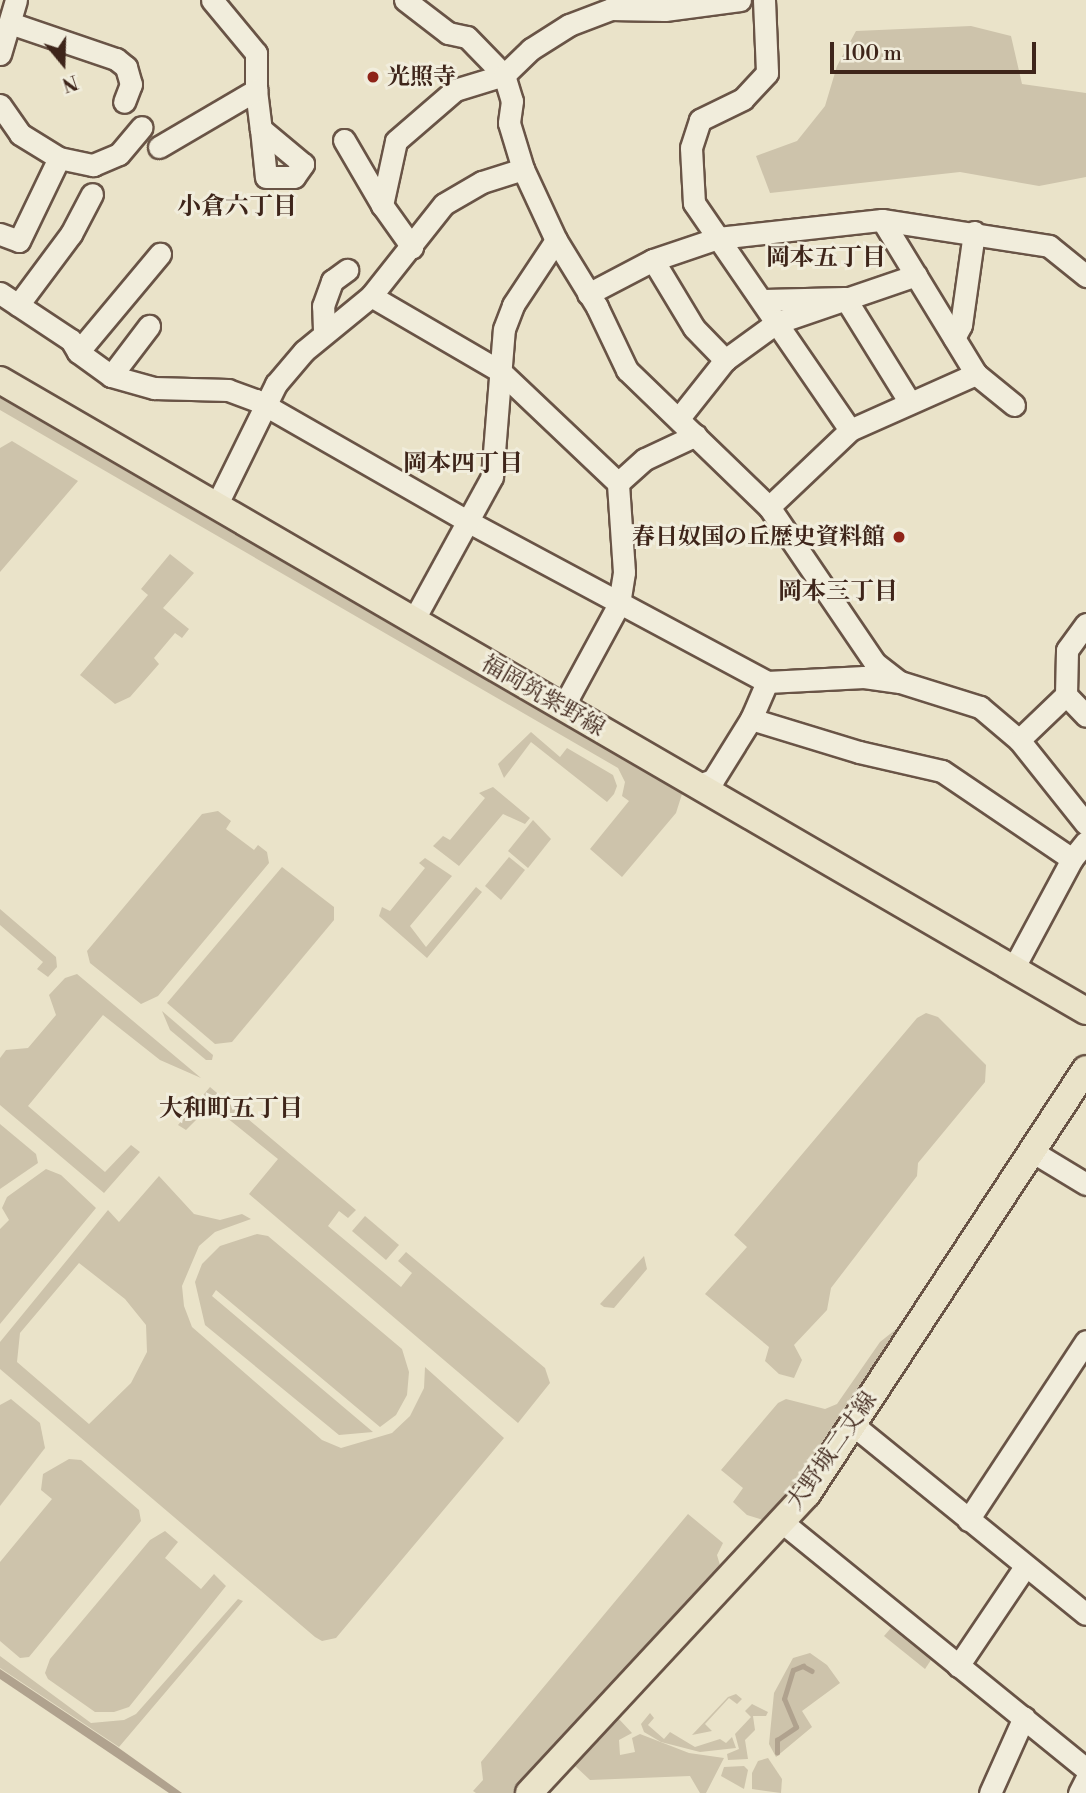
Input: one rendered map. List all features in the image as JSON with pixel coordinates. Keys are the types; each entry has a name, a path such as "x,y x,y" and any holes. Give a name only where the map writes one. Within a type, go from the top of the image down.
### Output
{"main road":[{"name":"福岡筑紫野線","path":"0,380 1086,1011"},
{"name":"大野城二丈線","path":"533,1792 807,1494 1086,1069"}],"street":[{"path":"0,54 16,0"},
{"path":"212,0 256,53 256,90 261,129"},
{"path":"405,0 448,33 467,37 504,75 512,101 509,123 523,169 556,240 588,294 627,370 769,507 875,663 900,682"},
{"path":"382,205 396,141 455,90 504,75 531,49 569,25 611,9 665,10 740,0"},
{"path":"764,0 767,73 743,99 700,120 691,148 694,203 764,300 776,323 850,430"},
{"path":"10,23 116,59 126,67 131,84 124,102"},
{"path":"159,147 256,90"},
{"path":"0,105 20,134 59,158 93,165 119,154 142,127"},
{"path":"344,140 382,205 412,247"},
{"path":"0,234 19,241 59,158"},
{"path":"216,506 276,384 324,330 371,296 444,204 463,191 523,169"},
{"path":"19,305 71,234 92,194"},
{"path":"882,220 976,374 1014,405"},
{"path":"588,294 653,260 718,238 882,220 974,232 1049,246 1086,276"},
{"path":"954,338 961,325 974,232"},
{"path":"413,621 492,477 504,329 513,305 556,240"},
{"path":"78,352 160,254"},
{"path":"653,260 694,328 725,360"},
{"path":"324,330 323,306 332,281 347,270"},
{"path":"679,418 725,360 776,323 916,275"},
{"path":"0,293 71,340 78,352 111,376 154,388 228,390 267,407 469,522 767,682 864,677 900,682 980,707 1019,740 1086,824"},
{"path":"371,296 500,371 618,483 624,572 619,604 563,707"},
{"path":"764,300 845,298"},
{"path":"845,298 911,403"},
{"path":"111,376 149,326"},
{"path":"769,507 850,430 976,374"},
{"path":"618,483 645,458 696,435"},
{"path":"1086,624 1067,650 1066,695 1086,716"},
{"path":"698,785 713,780 751,719 767,682"},
{"path":"1019,740 1066,695"},
{"path":"751,719 859,752 942,771 1072,859"},
{"path":"1013,969 1072,859 1086,842"},
{"path":"1033,1152 1086,1184"},
{"path":"968,1520 1086,1341"},
{"path":"852,1423 1024,1568 1084,1609"},
{"path":"782,1522 1086,1769"},
{"path":"958,1666 1024,1568"},
{"path":"990,1793 1024,1717"},
{"path":"1079,1793 1086,1779"}],"shaded area":[{"path":"971,26 1011,36 1022,84 1086,93 1086,177 1039,186 960,172 770,193 756,156 797,141 825,106 837,66 856,31"},
{"path":"0,398 682,794 676,813 622,877 590,849 629,801 622,796 625,782 618,768 0,410"},
{"path":"12,441 78,481 0,572 0,448"},
{"path":"170,554 194,573 163,608 189,629 182,638 175,633 154,658 159,664 130,697 115,704 80,675 148,595 141,589"},
{"path":"531,732 560,757 567,748 613,775 617,786 614,794 607,802 531,742 504,778 498,764"},
{"path":"493,787 530,818 525,824 503,814 459,866 433,846 443,836 450,840 485,798 479,793"},
{"path":"218,811 231,821 226,829 254,850 258,845 267,852 269,863 158,996 141,1004 90,963 87,951 202,814"},
{"path":"533,820 551,839 528,868 508,851"},
{"path":"509,857 525,870 501,900 485,886"},
{"path":"425,858 452,876 410,926 426,947 476,887 482,892 427,958 379,916 382,907 390,911 425,868 419,863"},
{"path":"282,867 334,907 334,920 232,1042 215,1044 167,1003"},
{"path":"0,909 56,957 57,967 48,977 37,969 43,962 0,925"},
{"path":"77,974 201,1078 160,1060 103,1015 28,1106 105,1172 131,1145 140,1152 104,1193 0,1105 0,1058 6,1050 28,1048 56,1015 49,995 65,978"},
{"path":"162,1011 213,1055 212,1060 206,1060 170,1030"},
{"path":"926,1013 938,1017 986,1065 985,1082 918,1163 917,1176 831,1288 827,1310 794,1345 802,1360 794,1378 779,1374 765,1361 769,1347 705,1294 747,1247 734,1235 917,1018"},
{"path":"210,1087 356,1210 348,1218 339,1211 328,1226 401,1287 412,1273 398,1261 406,1252 545,1368 550,1383 518,1423 249,1194 278,1159 211,1105 186,1130 178,1125"},
{"path":"0,1124 36,1154 38,1163 0,1189"},
{"path":"46,1169 61,1175 96,1208 0,1324 0,1229 9,1220 2,1208 7,1197"},
{"path":"159,1176 194,1214 220,1220 242,1214 251,1219 215,1232 199,1246 182,1286 184,1306 192,1327 322,1440 341,1448 392,1433 410,1416 424,1388 425,1367 504,1438 336,1638 322,1641 315,1637 0,1369 0,1342 108,1210 119,1222","holes":["79,1263 125,1299 146,1325 147,1352 131,1383 89,1424 17,1362 20,1333"]},
{"path":"365,1216 399,1245 386,1260 352,1231"},
{"path":"257,1234 268,1236 402,1349 409,1372 407,1395 396,1415 380,1427 216,1290 212,1296 373,1432 339,1435 205,1325 195,1282 202,1264 220,1246"},
{"path":"644,1256 647,1269 614,1308 600,1304"},
{"path":"905,1322 790,1497 766,1521 747,1515 733,1502 743,1488 721,1470 778,1403 786,1399 825,1409 837,1404 880,1342"},
{"path":"11,1399 40,1423 45,1448 0,1506 0,1405"},
{"path":"69,1459 81,1460 139,1510 141,1521 29,1657 20,1658 0,1641 0,1562 52,1499 41,1490 43,1474"},
{"path":"688,1514 723,1543 717,1555 722,1572 514,1793 473,1791 483,1780 481,1762"},
{"path":"165,1531 178,1542 165,1558 201,1589 214,1574 226,1586 129,1707 114,1712 95,1712 48,1679 45,1673 50,1659 150,1540"},
{"path":"238,1599 243,1601 119,1747 0,1668 0,1656 91,1723 124,1720 136,1714"},
{"path":"891,1628 931,1660 925,1669 884,1636"},
{"path":"810,1653 827,1665 840,1683 802,1711 812,1727 776,1757 769,1744 774,1693 793,1658"},
{"path":"0,1669 182,1793 169,1793 0,1679"},
{"path":"736,1694 742,1699 737,1704 729,1698 705,1724 712,1731 692,1735 728,1697"},
{"path":"752,1704 768,1712 766,1716 753,1716 755,1730 745,1740 748,1759 728,1760 727,1754 739,1749 735,1734 751,1717 745,1711"},
{"path":"650,1713 654,1718 648,1725 664,1739 670,1732 695,1747 720,1739 726,1743 732,1737 736,1748 700,1752 661,1742 644,1732 641,1724"},
{"path":"618,1718 632,1733 619,1740 620,1755 635,1752 632,1738 640,1734 689,1753 724,1758 706,1793 700,1793 690,1776 590,1780 573,1764"},
{"path":"768,1758 782,1779 781,1793 752,1789 752,1773 758,1761"},
{"path":"744,1766 748,1770 744,1789 721,1776 724,1767"}],"waterway":[{"path":"777,1753 777,1740 796,1727 784,1699 793,1670 803,1666 812,1671"}],"place":[{"name":"光照寺","path":"373,77"},
{"name":"春日奴国の丘歴史資料館","path":"899,537"}],"district":[{"name":"小倉六丁目","path":"237,208"},
{"name":"岡本五丁目","path":"826,259"},
{"name":"岡本四丁目","path":"463,465"},
{"name":"岡本三丁目","path":"838,593"},
{"name":"大和町五丁目","path":"231,1110"}]}
